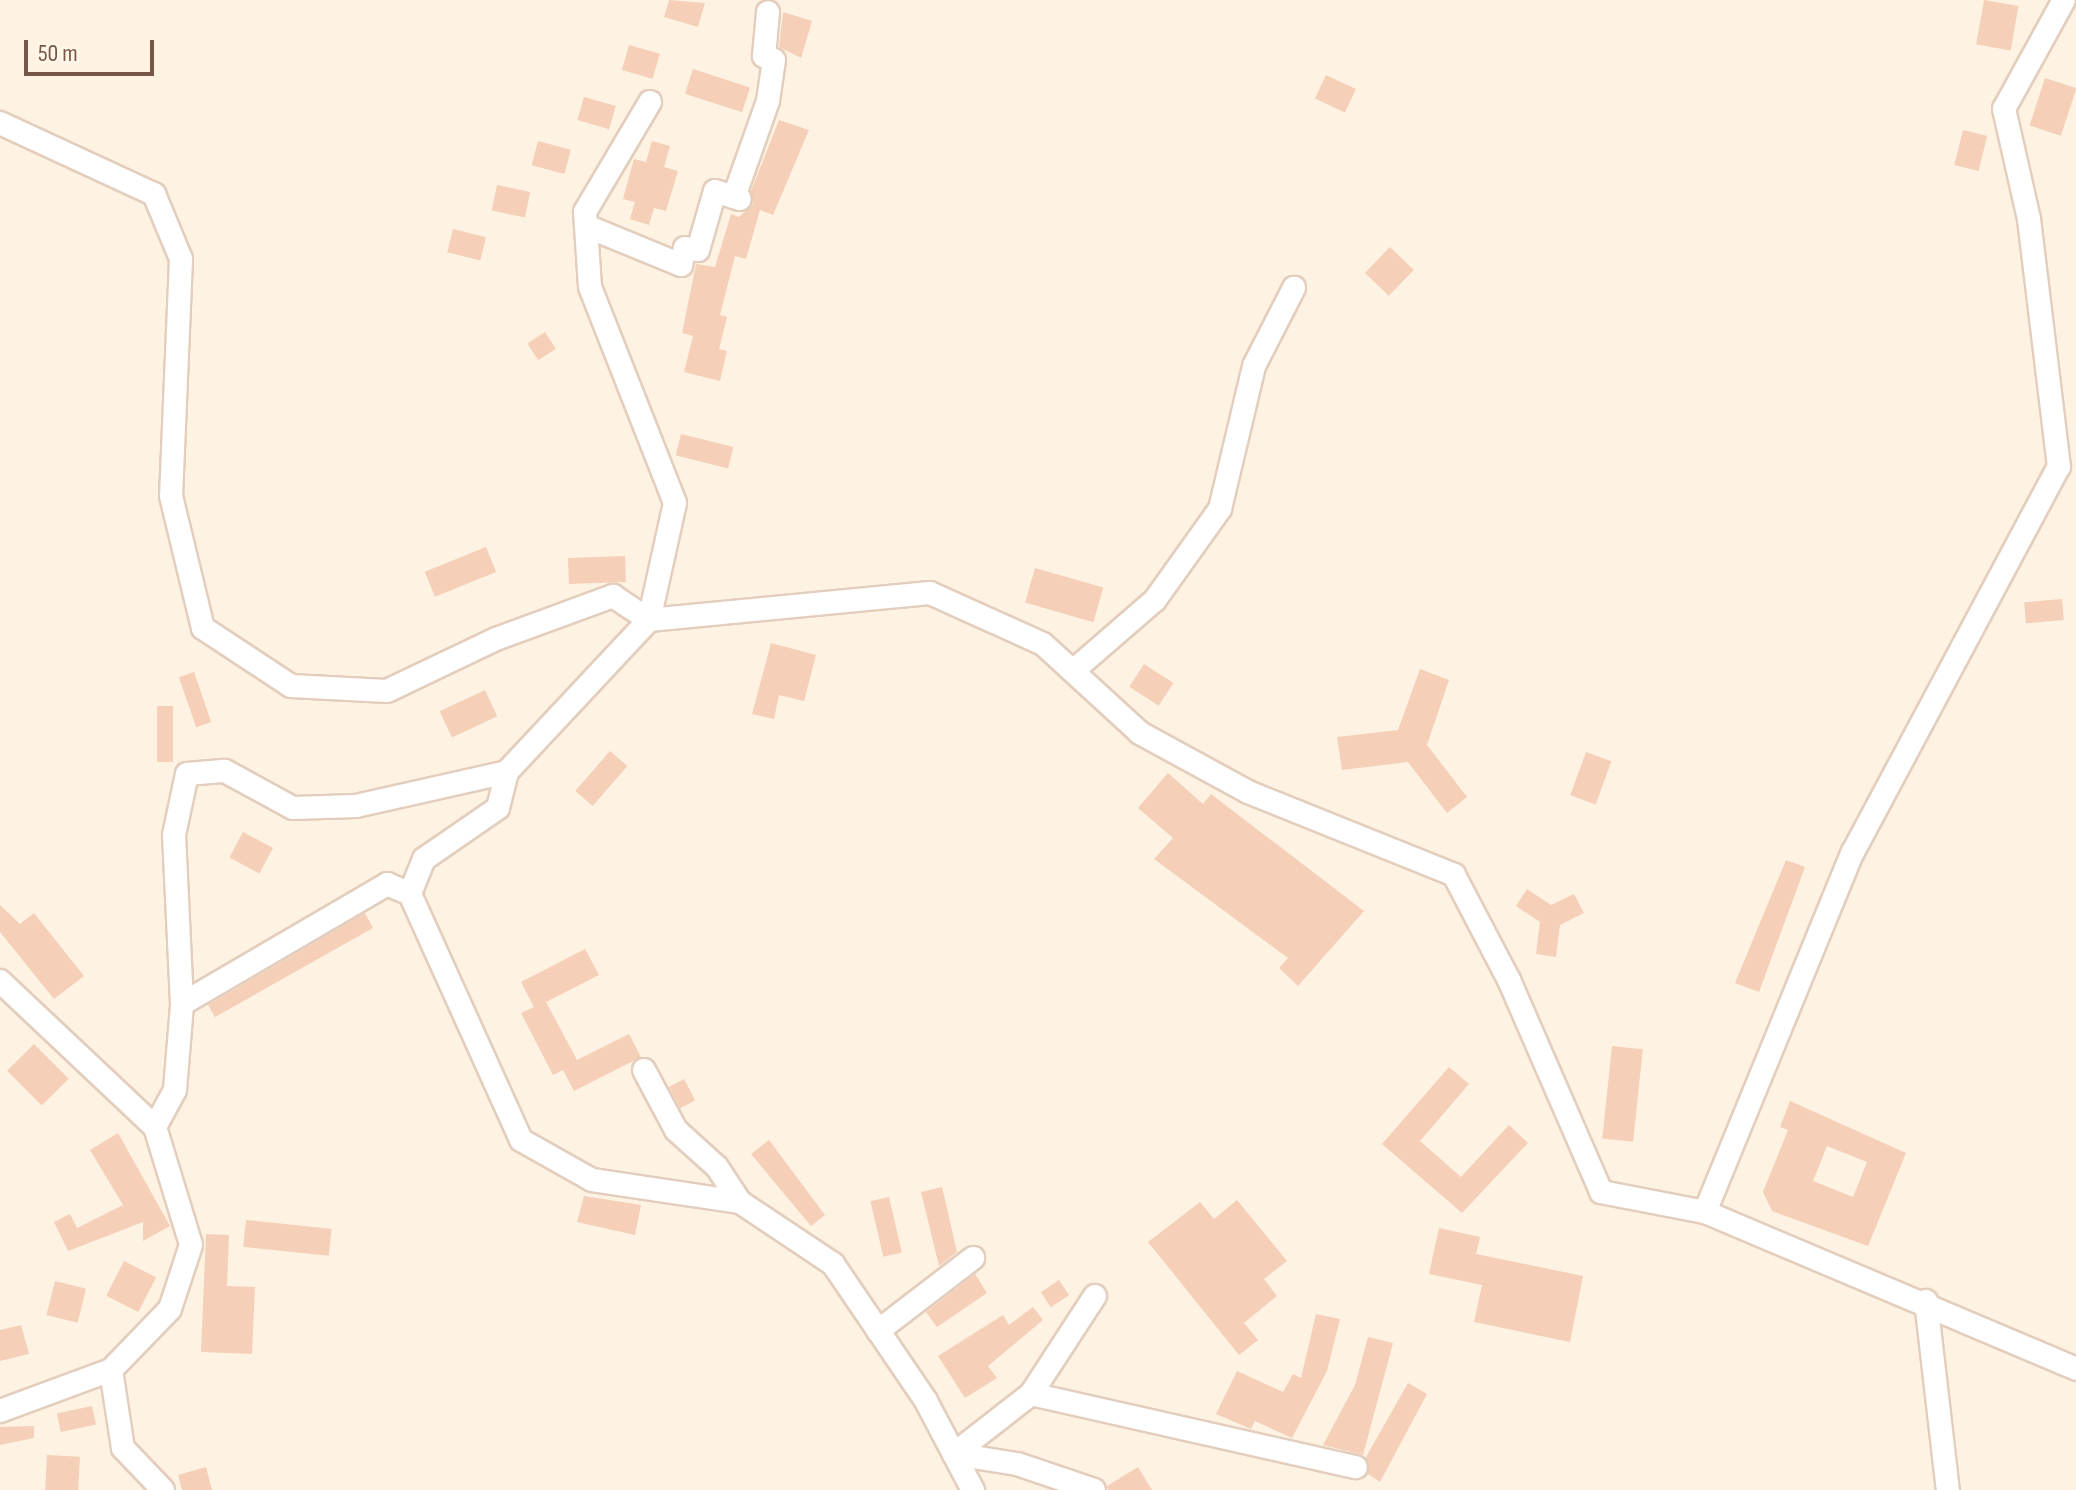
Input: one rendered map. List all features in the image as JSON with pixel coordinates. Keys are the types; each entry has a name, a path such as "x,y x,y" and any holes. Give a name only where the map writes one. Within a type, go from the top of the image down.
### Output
{"street":[{"path":"1705,1212 1853,852 2059,467 2029,219 2004,109 2064,0"},
{"path":"586,226 681,265 685,248 698,250 715,191 737,198 768,101 774,60 764,56 768,12"},
{"path":"410,894 424,859 498,808 507,772 649,620 675,503 590,287 585,212 650,102"},
{"path":"0,123 154,194 181,259 171,496 203,628 291,686 387,691 496,639 613,596 649,620 930,593 1043,644 1140,733 1248,792 1454,875 1509,980 1601,1192 1705,1212 1926,1301 2076,1369"},
{"path":"1073,671 1155,600 1220,509 1254,366 1294,288"},
{"path":"155,1127 175,1090 182,1004 174,835 187,774 225,771 293,808 356,806 507,772"},
{"path":"182,1004 387,884 410,894 521,1140 592,1180 740,1202"},
{"path":"0,981 155,1127 191,1245 170,1309 111,1370 0,1411"},
{"path":"644,1070 676,1130 717,1167 740,1202 833,1264 878,1331 973,1490"},
{"path":"878,1331 973,1258"},
{"path":"954,1454 1031,1394 1095,1296"},
{"path":"1926,1301 1948,1490"},
{"path":"111,1370 123,1448 163,1490"},
{"path":"1031,1394 1356,1467"},
{"path":"954,1454 1017,1464 1094,1490"}],"building":[{"path":"669,0 705,3 698,27 664,17"},
{"path":"1984,0 2018,6 2011,50 1976,44"},
{"path":"783,12 812,21 801,58 779,47"},
{"path":"629,45 660,54 653,79 622,70"},
{"path":"693,69 750,88 742,112 685,94"},
{"path":"1326,75 1356,89 1345,113 1315,99"},
{"path":"2045,78 2076,88 2061,136 2030,126"},
{"path":"584,97 616,106 609,129 577,120"},
{"path":"779,120 809,130 773,215 760,210 746,259 735,256 720,315 727,317 719,349 727,351 720,381 684,372 693,336 682,333 696,264 715,267 731,214 739,217 753,204 751,191"},
{"path":"1963,130 1987,136 1979,171 1954,165"},
{"path":"538,141 571,150 564,174 532,165"},
{"path":"652,141 670,146 664,167 678,171 666,211 654,208 649,225 630,219 635,202 623,199 634,159 646,162"},
{"path":"497,185 530,192 525,218 492,210"},
{"path":"453,229 486,237 480,261 447,252"},
{"path":"1390,247 1414,270 1389,296 1365,273"},
{"path":"545,332 556,349 538,360 527,343"},
{"path":"681,434 733,447 728,468 676,455"},
{"path":"486,547 496,572 435,597 425,572"},
{"path":"625,556 626,582 569,584 568,558"},
{"path":"1035,568 1103,588 1093,622 1025,603"},
{"path":"2062,599 2064,620 2026,623 2024,602"},
{"path":"771,643 816,655 804,701 779,695 774,719 752,714"},
{"path":"1144,664 1173,683 1159,706 1129,687"},
{"path":"1420,669 1449,680 1427,745 1467,797 1447,813 1408,762 1342,770 1337,737 1398,730"},
{"path":"194,672 211,722 196,727 179,677"},
{"path":"485,690 497,716 452,737 440,711"},
{"path":"157,706 173,706 173,762 157,762"},
{"path":"610,751 627,766 593,806 575,791"},
{"path":"1586,752 1611,761 1596,804 1570,795"},
{"path":"1168,773 1203,804 1211,794 1364,911 1298,986 1279,968 1288,958 1154,859 1173,838 1138,808"},
{"path":"243,832 273,848 259,874 229,858"},
{"path":"1786,860 1805,867 1759,992 1735,983"},
{"path":"1527,889 1551,905 1574,894 1584,913 1560,925 1556,957 1536,954 1540,922 1516,906"},
{"path":"0,905 20,924 34,913 84,976 54,999 0,932"},
{"path":"365,913 373,928 215,1017 208,1005"},
{"path":"585,949 599,975 546,1002 577,1060 629,1034 641,1057 574,1091 563,1070 553,1075 521,1013 534,1007 521,982"},
{"path":"34,1044 69,1079 42,1106 7,1071"},
{"path":"1612,1046 1643,1049 1633,1142 1602,1138"},
{"path":"1449,1067 1469,1084 1420,1141 1461,1177 1509,1125 1528,1143 1462,1213 1382,1144"},
{"path":"684,1079 695,1100 680,1108 669,1087"},
{"path":"1790,1101 1906,1153 1868,1246 1772,1211 1763,1192 1788,1130 1780,1127","holes":["1827,1146 1867,1162 1853,1197 1813,1181"]},
{"path":"118,1133 170,1226 143,1241 143,1222 68,1251 54,1222 70,1214 77,1228 123,1205 90,1150"},
{"path":"769,1140 825,1215 811,1226 751,1154"},
{"path":"942,1187 957,1252 939,1266 921,1192"},
{"path":"584,1196 641,1205 635,1235 577,1222"},
{"path":"889,1197 902,1253 883,1257 870,1201"},
{"path":"1237,1200 1287,1261 1264,1279 1277,1296 1244,1323 1258,1340 1239,1355 1148,1242 1200,1202 1214,1219"},
{"path":"246,1220 332,1229 329,1256 243,1247"},
{"path":"1439,1228 1480,1237 1476,1254 1583,1276 1570,1342 1474,1322 1482,1285 1429,1274"},
{"path":"206,1234 229,1235 227,1286 255,1287 252,1354 201,1352"},
{"path":"124,1261 156,1277 138,1312 106,1296"},
{"path":"975,1274 987,1293 937,1327 926,1312"},
{"path":"1059,1280 1069,1295 1051,1307 1041,1292"},
{"path":"55,1281 86,1289 78,1323 47,1315"},
{"path":"1033,1307 1043,1320 988,1366 997,1378 965,1398 938,1356 1003,1315 1009,1325"},
{"path":"1316,1314 1340,1319 1327,1371 1292,1438 1255,1421 1251,1429 1216,1414 1237,1371 1283,1392 1293,1374 1301,1378"},
{"path":"21,1325 29,1354 0,1361 0,1330"},
{"path":"1368,1337 1393,1343 1363,1455 1323,1445 1355,1385"},
{"path":"1408,1383 1427,1394 1380,1482 1368,1474 1366,1457"},
{"path":"92,1406 96,1425 61,1432 57,1413"},
{"path":"34,1426 34,1438 0,1445 0,1427"},
{"path":"47,1455 80,1457 78,1490 45,1490"},
{"path":"206,1467 212,1490 182,1490 178,1475"},
{"path":"1138,1467 1152,1490 1108,1490 1107,1486"}]}
